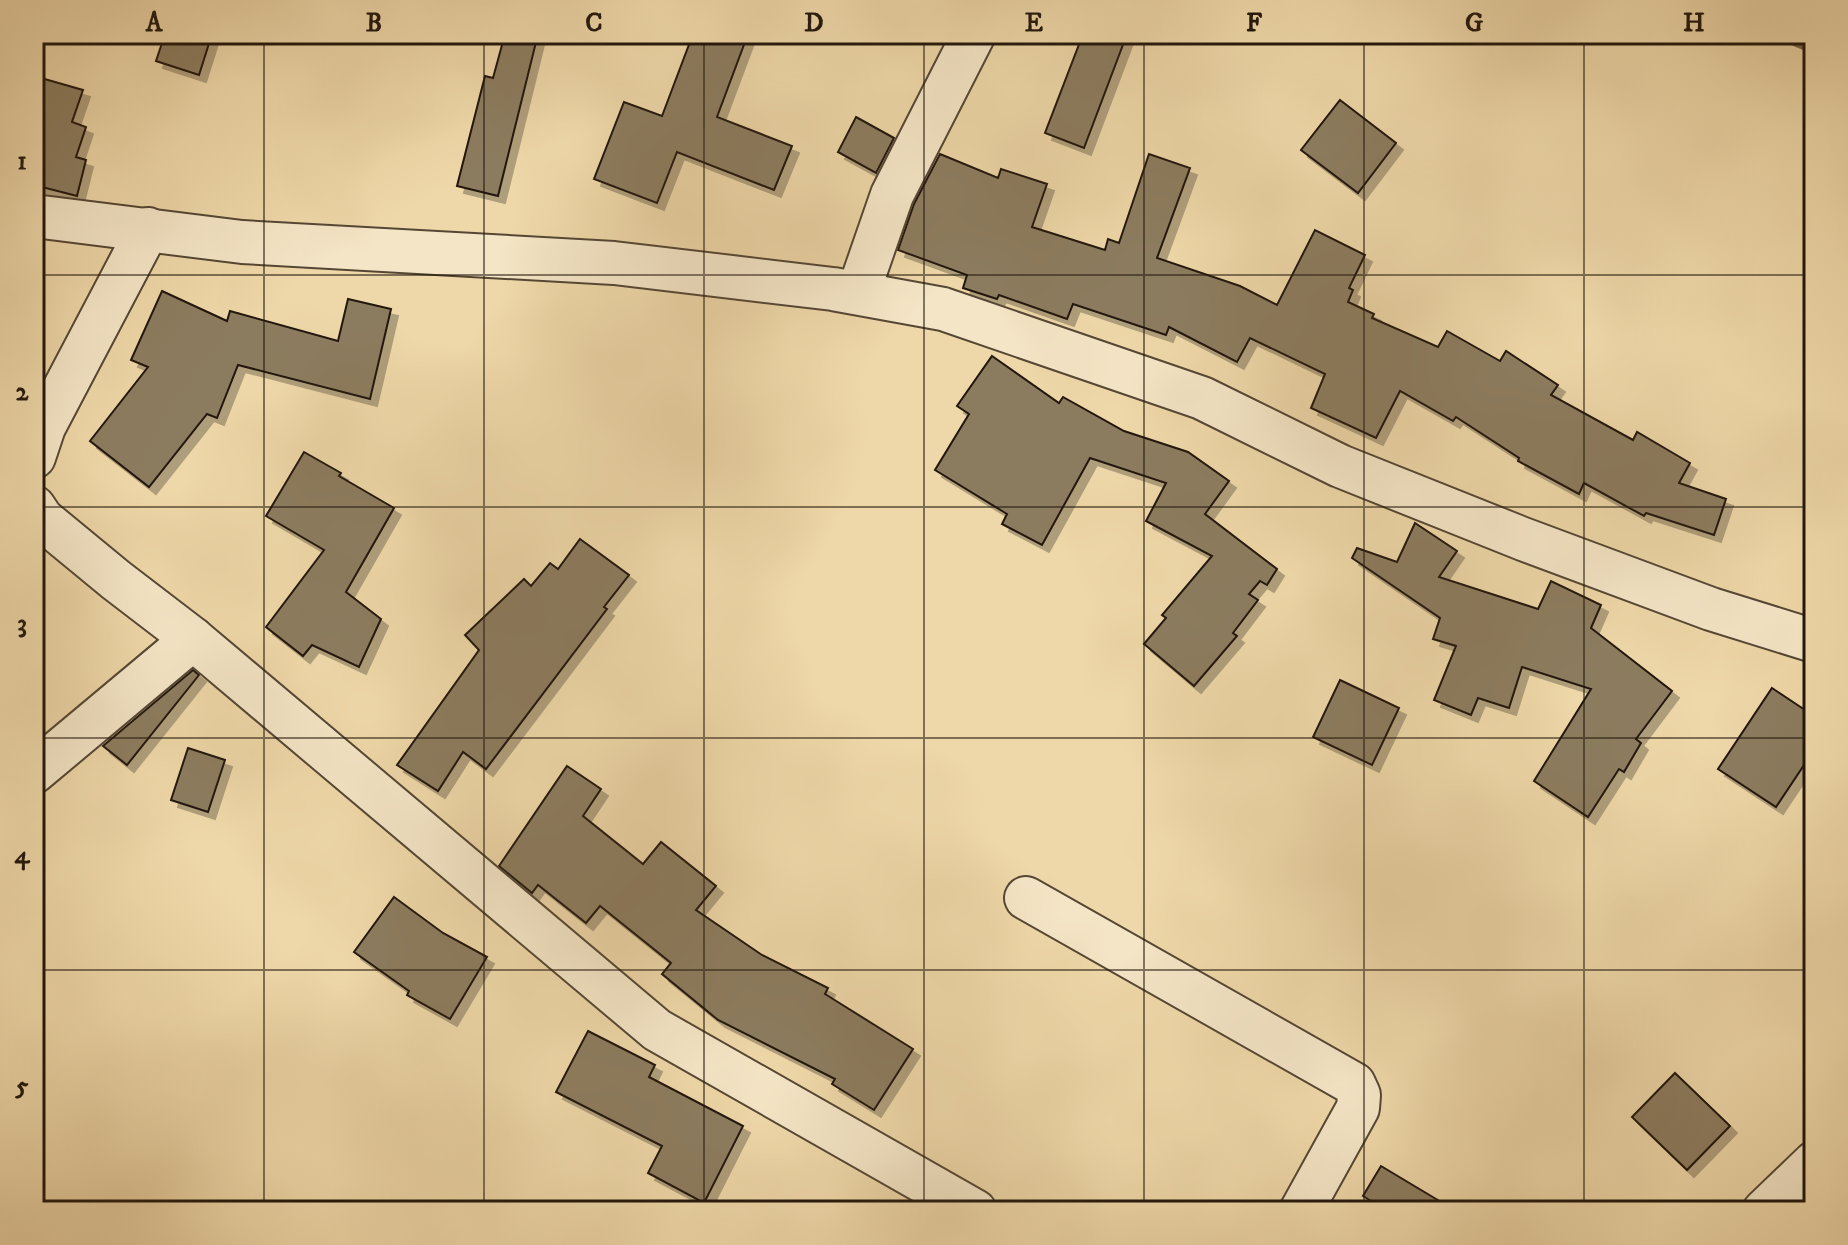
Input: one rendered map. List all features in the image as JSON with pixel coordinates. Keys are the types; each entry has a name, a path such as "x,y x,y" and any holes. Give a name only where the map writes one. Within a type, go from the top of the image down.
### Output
{"street":[{"path":"858,293 892,195 974,34"},
{"path":"34,216 242,242 614,263 858,293 943,309 1202,398 1340,466 1523,539 1711,609 1814,641"},
{"path":"34,457 44,427 148,229"},
{"path":"34,507 42,519 67,540 193,639 657,1030 975,1211"},
{"path":"34,772 193,639"},
{"path":"1026,898 1354,1084 1359,1095 1358,1108 1301,1211"},
{"path":"1764,1211 1814,1163"}],"building":[{"path":"165,34 212,34 199,75 156,61"},
{"path":"505,34 538,34 498,196 457,186 485,76 493,78"},
{"path":"693,34 748,34 717,117 792,146 774,190 677,152 657,203 594,179 624,102 662,116"},
{"path":"1083,34 1127,34 1084,148 1045,133"},
{"path":"34,76 83,90 72,122 86,127 76,157 86,160 77,196 34,185"},
{"path":"1340,100 1396,143 1358,193 1301,150"},
{"path":"856,117 894,138 876,173 838,152"},
{"path":"940,154 998,178 1001,169 1047,184 1032,227 1105,250 1108,239 1119,243 1149,154 1190,168 1157,258 1240,286 1277,305 1315,230 1365,255 1349,288 1353,290 1348,302 1374,314 1372,318 1438,347 1447,331 1500,361 1506,351 1558,385 1551,395 1633,440 1637,432 1690,463 1679,483 1726,499 1714,535 1646,513 1644,516 1584,483 1579,494 1518,461 1519,458 1456,417 1453,421 1400,391 1376,438 1311,408 1325,374 1250,338 1237,362 1169,327 1166,335 1073,304 1067,319 999,295 997,299 963,288 967,275 898,250 914,204"},
{"path":"162,291 227,321 230,311 338,341 348,299 391,309 370,399 238,365 217,418 207,414 149,487 90,441 148,367 131,360"},
{"path":"992,356 1059,403 1063,397 1124,431 1188,452 1229,481 1205,514 1277,569 1267,585 1260,581 1249,594 1258,600 1233,633 1237,636 1194,686 1144,644 1166,618 1162,615 1212,556 1146,521 1166,483 1090,458 1042,545 1002,524 1007,514 935,470 969,414 957,406"},
{"path":"304,452 394,508 346,592 381,619 359,667 312,645 303,656 266,627 324,550 266,516"},
{"path":"1415,523 1457,551 1439,577 1538,609 1551,581 1601,605 1591,628 1672,691 1636,739 1641,743 1624,772 1619,769 1588,817 1534,781 1591,689 1522,667 1509,708 1478,698 1471,715 1434,700 1456,646 1433,639 1440,618 1352,558 1357,548 1397,562"},
{"path":"580,539 629,575 604,607 607,609 486,769 463,752 438,791 397,765 479,650 465,635 524,579 531,586 550,563 558,569"},
{"path":"193,670 199,675 127,765 103,746"},
{"path":"1340,680 1399,708 1372,765 1313,737"},
{"path":"1772,688 1814,716 1814,750 1776,807 1718,769"},
{"path":"188,748 225,760 208,812 171,800"},
{"path":"567,766 601,789 583,816 643,864 661,842 716,886 696,910 762,955 828,988 825,994 913,1049 874,1110 832,1084 835,1079 718,1020 662,974 671,963 600,906 586,923 538,885 532,893 499,866"},
{"path":"394,897 443,933 487,957 450,1019 407,995 409,991 354,952"},
{"path":"588,1031 655,1065 649,1077 743,1126 704,1203 648,1173 662,1146 556,1092"},
{"path":"1675,1073 1730,1126 1687,1170 1632,1117"},
{"path":"1381,1166 1456,1211 1387,1211 1363,1196"}],"waterway":[{"path":"1780,34 1814,48"}]}
